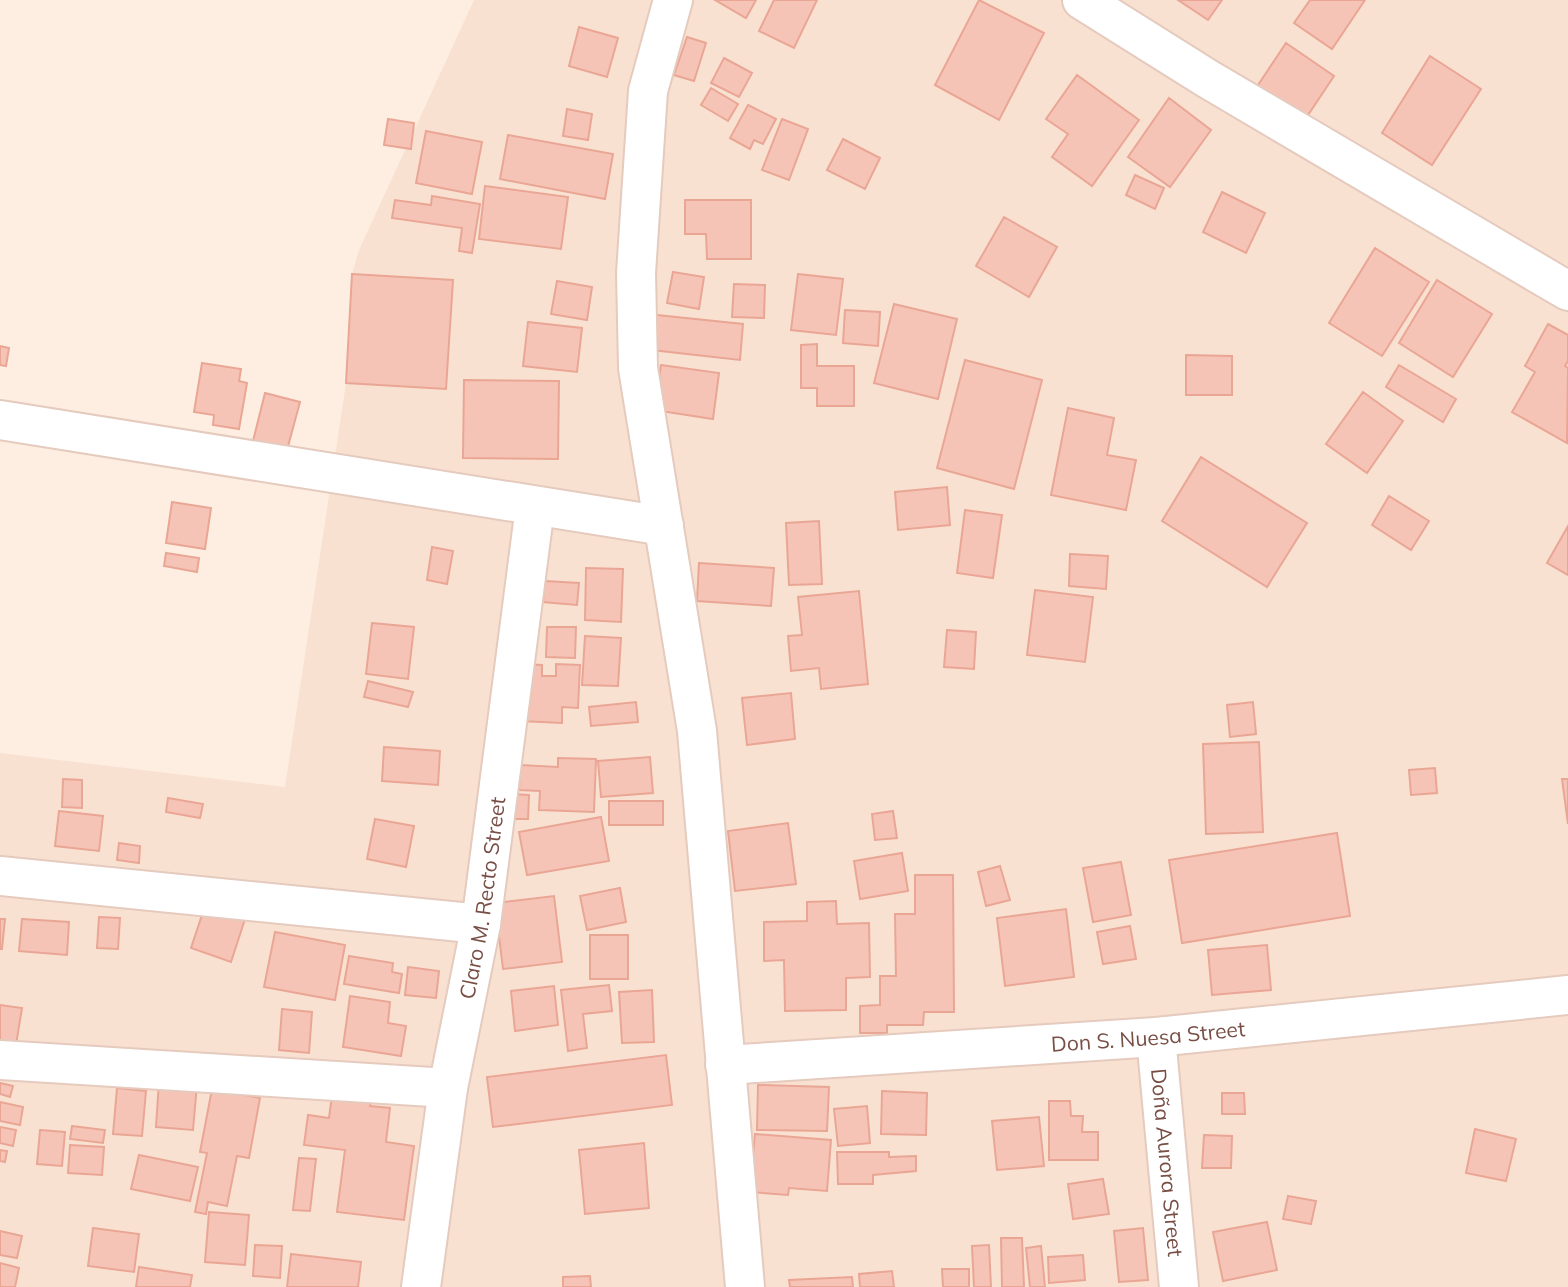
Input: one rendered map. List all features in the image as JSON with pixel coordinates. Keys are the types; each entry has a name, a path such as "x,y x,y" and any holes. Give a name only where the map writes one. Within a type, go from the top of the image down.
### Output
{"street":[{"path":"673,0 648,91 636,273 638,368 697,731 745,1287"},
{"path":"1082,0 1208,79 1568,291"},
{"path":"0,421 664,526"},
{"name":"Claro M. Recto Street","path":"421,1287 448,1088 481,924 535,507"},
{"path":"0,876 481,924"},
{"name":"Don S. Nuesa Street","path":"725,1065 1156,1037 1568,995"},
{"name":"Doña Aurora Street","path":"1156,1037 1179,1287"},
{"path":"0,1060 448,1088"}],"shaded area":[{"path":"474,0 1568,0 1568,1287 0,1287 0,753 285,787 346,383 352,274 359,250"}],"building":[{"path":"715,0 756,0 746,18"},
{"path":"774,0 817,0 794,48 759,31"},
{"path":"979,0 1044,33 999,120 935,85"},
{"path":"1178,0 1222,0 1208,20"},
{"path":"1310,0 1365,0 1332,49 1294,23"},
{"path":"579,27 618,38 607,77 569,66"},
{"path":"687,37 706,43 694,81 674,75"},
{"path":"1286,43 1334,76 1302,124 1254,91"},
{"path":"1430,56 1481,89 1432,165 1382,133"},
{"path":"724,58 752,73 739,97 711,83"},
{"path":"1077,75 1139,120 1092,186 1052,157 1068,134 1046,119"},
{"path":"711,88 738,104 728,121 701,105"},
{"path":"1169,98 1211,130 1170,187 1128,157"},
{"path":"748,105 776,119 763,144 754,140 750,149 730,138"},
{"path":"567,109 592,114 588,140 563,136"},
{"path":"388,119 414,123 411,149 384,145"},
{"path":"782,119 808,129 789,180 762,170"},
{"path":"426,131 482,142 472,194 416,183"},
{"path":"508,135 613,154 605,199 500,179"},
{"path":"843,139 880,158 865,189 827,170"},
{"path":"1135,175 1164,188 1155,209 1126,195"},
{"path":"485,186 568,197 561,249 479,239"},
{"path":"1222,192 1265,213 1246,253 1203,232"},
{"path":"432,196 480,204 472,253 459,251 462,228 392,218 395,200 431,205"},
{"path":"685,200 751,200 751,259 707,259 706,234 685,234"},
{"path":"1004,217 1057,247 1029,297 976,266"},
{"path":"1375,248 1429,282 1382,356 1329,323"},
{"path":"673,272 704,277 699,309 667,303"},
{"path":"352,274 453,280 446,389 346,383"},
{"path":"798,274 843,279 836,335 791,330"},
{"path":"1437,280 1492,314 1453,377 1399,343"},
{"path":"557,281 592,287 587,320 551,314"},
{"path":"734,284 765,285 764,318 732,317"},
{"path":"894,304 957,319 938,399 874,383"},
{"path":"845,310 880,312 878,346 843,343"},
{"path":"647,314 743,324 740,360 643,349"},
{"path":"528,322 582,328 577,372 523,366"},
{"path":"1548,324 1568,335 1568,361 1565,366 1568,368 1567,443 1512,412 1535,372 1525,366"},
{"path":"817,344 817,366 854,366 854,406 817,406 817,388 801,388 801,345"},
{"path":"0,346 9,348 6,366 0,365"},
{"path":"1186,355 1232,356 1232,395 1186,395"},
{"path":"965,360 1042,380 1014,489 937,468"},
{"path":"202,363 241,369 239,381 247,383 239,429 213,425 214,415 194,412"},
{"path":"661,365 719,373 713,419 654,410"},
{"path":"1399,365 1456,399 1443,422 1386,387"},
{"path":"464,380 559,381 558,459 463,458"},
{"path":"1363,392 1403,421 1367,473 1326,444"},
{"path":"265,393 300,402 287,450 253,441"},
{"path":"1068,408 1114,418 1107,455 1136,460 1126,510 1051,495"},
{"path":"1201,457 1307,523 1267,587 1162,521"},
{"path":"947,487 950,525 898,530 895,492"},
{"path":"1389,496 1429,521 1411,550 1372,525"},
{"path":"172,502 211,508 205,549 166,543"},
{"path":"965,510 1002,515 993,578 957,573"},
{"path":"819,521 822,584 789,585 786,523"},
{"path":"1568,526 1568,575 1547,563"},
{"path":"432,547 453,551 447,584 427,580"},
{"path":"166,553 199,558 197,572 164,566"},
{"path":"1070,554 1108,556 1106,589 1069,586"},
{"path":"699,563 774,568 771,606 697,601"},
{"path":"586,568 623,569 621,622 585,620"},
{"path":"545,581 579,583 577,605 543,602"},
{"path":"1035,590 1093,597 1085,662 1027,655"},
{"path":"859,591 868,684 821,689 819,668 791,671 788,636 802,635 798,597"},
{"path":"372,623 414,627 408,679 366,674"},
{"path":"547,627 576,627 575,658 546,657"},
{"path":"947,630 976,632 974,669 944,667"},
{"path":"585,636 621,638 618,686 582,685"},
{"path":"523,664 542,665 542,676 556,676 556,664 580,665 578,708 562,707 562,723 520,721"},
{"path":"368,681 413,692 408,707 364,697"},
{"path":"791,693 795,739 747,745 742,698"},
{"path":"636,702 638,722 591,726 589,707"},
{"path":"1253,702 1256,734 1230,737 1227,705"},
{"path":"1259,742 1263,832 1206,834 1203,744"},
{"path":"384,747 440,751 438,785 382,781"},
{"path":"650,757 653,793 601,797 598,761"},
{"path":"558,758 596,759 594,812 539,810 540,791 519,790 520,765 558,767"},
{"path":"1435,768 1437,793 1411,795 1409,770"},
{"path":"63,779 82,780 82,808 62,807"},
{"path":"1562,779 1568,779 1568,824"},
{"path":"511,794 529,795 528,819 510,819"},
{"path":"168,798 203,804 200,818 166,812"},
{"path":"609,801 663,801 663,825 609,825"},
{"path":"59,811 103,816 99,851 55,846"},
{"path":"893,811 897,838 875,840 872,814"},
{"path":"601,817 609,861 527,875 519,832"},
{"path":"375,819 414,826 406,867 367,859"},
{"path":"788,823 796,884 735,891 728,831"},
{"path":"1337,833 1350,916 1182,943 1169,860"},
{"path":"119,843 140,846 139,863 117,860"},
{"path":"902,853 908,891 860,899 854,861"},
{"path":"1121,862 1131,915 1093,922 1083,868"},
{"path":"1000,866 1010,900 986,906 978,872"},
{"path":"915,875 953,875 954,1012 924,1012 923,1025 887,1025 887,1033 860,1033 860,1006 880,1005 880,976 896,976 895,914 915,914"},
{"path":"620,888 626,922 587,930 580,896"},
{"path":"554,896 562,962 503,969 495,903"},
{"path":"836,901 837,924 869,923 870,977 846,978 846,1010 785,1011 784,960 764,961 764,922 807,921 807,902"},
{"path":"206,903 246,916 231,962 191,948"},
{"path":"1066,909 1074,977 1005,986 997,918"},
{"path":"99,917 120,918 118,949 97,948"},
{"path":"0,919 5,919 2,949 0,949"},
{"path":"22,919 69,922 67,955 19,951"},
{"path":"1130,926 1136,959 1103,964 1097,932"},
{"path":"275,932 345,945 335,1000 264,987"},
{"path":"590,935 628,935 628,979 590,979"},
{"path":"1267,945 1271,990 1212,995 1208,950"},
{"path":"349,956 393,963 392,972 402,974 399,993 344,984"},
{"path":"408,967 439,971 436,998 405,995"},
{"path":"609,985 612,1011 583,1014 587,1048 568,1051 561,990"},
{"path":"554,986 558,1025 515,1031 511,991"},
{"path":"652,990 654,1042 622,1043 619,992"},
{"path":"350,996 390,1002 388,1023 406,1026 401,1056 343,1047"},
{"path":"0,1005 22,1008 15,1051 0,1049"},
{"path":"282,1009 312,1012 309,1053 279,1050"},
{"path":"666,1055 672,1105 493,1127 487,1077"},
{"path":"159,1081 197,1084 193,1130 156,1127"},
{"path":"0,1083 13,1086 10,1097 0,1094"},
{"path":"758,1085 829,1087 827,1131 757,1130"},
{"path":"117,1088 146,1091 142,1136 113,1134"},
{"path":"212,1089 260,1098 249,1158 237,1156 227,1206 208,1202 206,1214 195,1212 207,1153 200,1152"},
{"path":"882,1091 927,1093 926,1135 881,1134"},
{"path":"1222,1093 1244,1093 1245,1114 1222,1114"},
{"path":"332,1095 371,1100 370,1106 390,1108 386,1142 414,1146 404,1220 337,1212 345,1150 304,1145 308,1115 329,1118"},
{"path":"1049,1101 1070,1101 1071,1116 1083,1116 1082,1132 1098,1132 1098,1160 1049,1160"},
{"path":"0,1102 23,1107 20,1125 0,1121"},
{"path":"867,1106 870,1143 838,1146 834,1109"},
{"path":"1039,1117 1044,1166 997,1170 992,1121"},
{"path":"72,1126 105,1130 103,1143 70,1139"},
{"path":"0,1127 16,1130 13,1146 0,1143"},
{"path":"1475,1129 1516,1139 1506,1181 1466,1173"},
{"path":"40,1130 65,1132 62,1166 37,1164"},
{"path":"755,1134 831,1140 827,1191 789,1188 788,1195 750,1192"},
{"path":"1204,1135 1232,1136 1231,1168 1202,1168"},
{"path":"644,1143 649,1208 585,1214 579,1150"},
{"path":"70,1145 104,1147 102,1175 68,1173"},
{"path":"0,1150 7,1151 5,1162 0,1161"},
{"path":"837,1152 889,1152 889,1157 916,1156 916,1171 873,1175 873,1184 838,1184"},
{"path":"139,1155 198,1167 190,1201 131,1189"},
{"path":"299,1158 316,1159 310,1211 293,1210"},
{"path":"1103,1179 1109,1214 1073,1219 1068,1184"},
{"path":"1288,1196 1316,1201 1311,1224 1283,1219"},
{"path":"209,1212 249,1215 245,1265 205,1262"},
{"path":"1267,1222 1277,1270 1223,1281 1213,1232"},
{"path":"93,1228 139,1234 134,1272 88,1266"},
{"path":"1143,1228 1148,1280 1119,1282 1114,1231"},
{"path":"0,1231 22,1236 17,1258 0,1255"},
{"path":"1001,1238 1022,1238 1024,1287 1002,1287"},
{"path":"255,1245 282,1246 280,1278 253,1276"},
{"path":"989,1245 991,1287 974,1287 972,1246"},
{"path":"1041,1246 1045,1287 1030,1287 1026,1248"},
{"path":"291,1254 361,1262 358,1287 287,1287"},
{"path":"1083,1255 1085,1280 1049,1283 1048,1257"},
{"path":"0,1263 19,1268 15,1287 0,1287"},
{"path":"139,1267 192,1275 190,1287 136,1287"},
{"path":"942,1269 969,1269 969,1287 943,1287"},
{"path":"892,1271 894,1287 860,1287 859,1274"},
{"path":"590,1276 591,1287 563,1287 563,1277"},
{"path":"852,1277 853,1287 790,1287 789,1280"}]}
